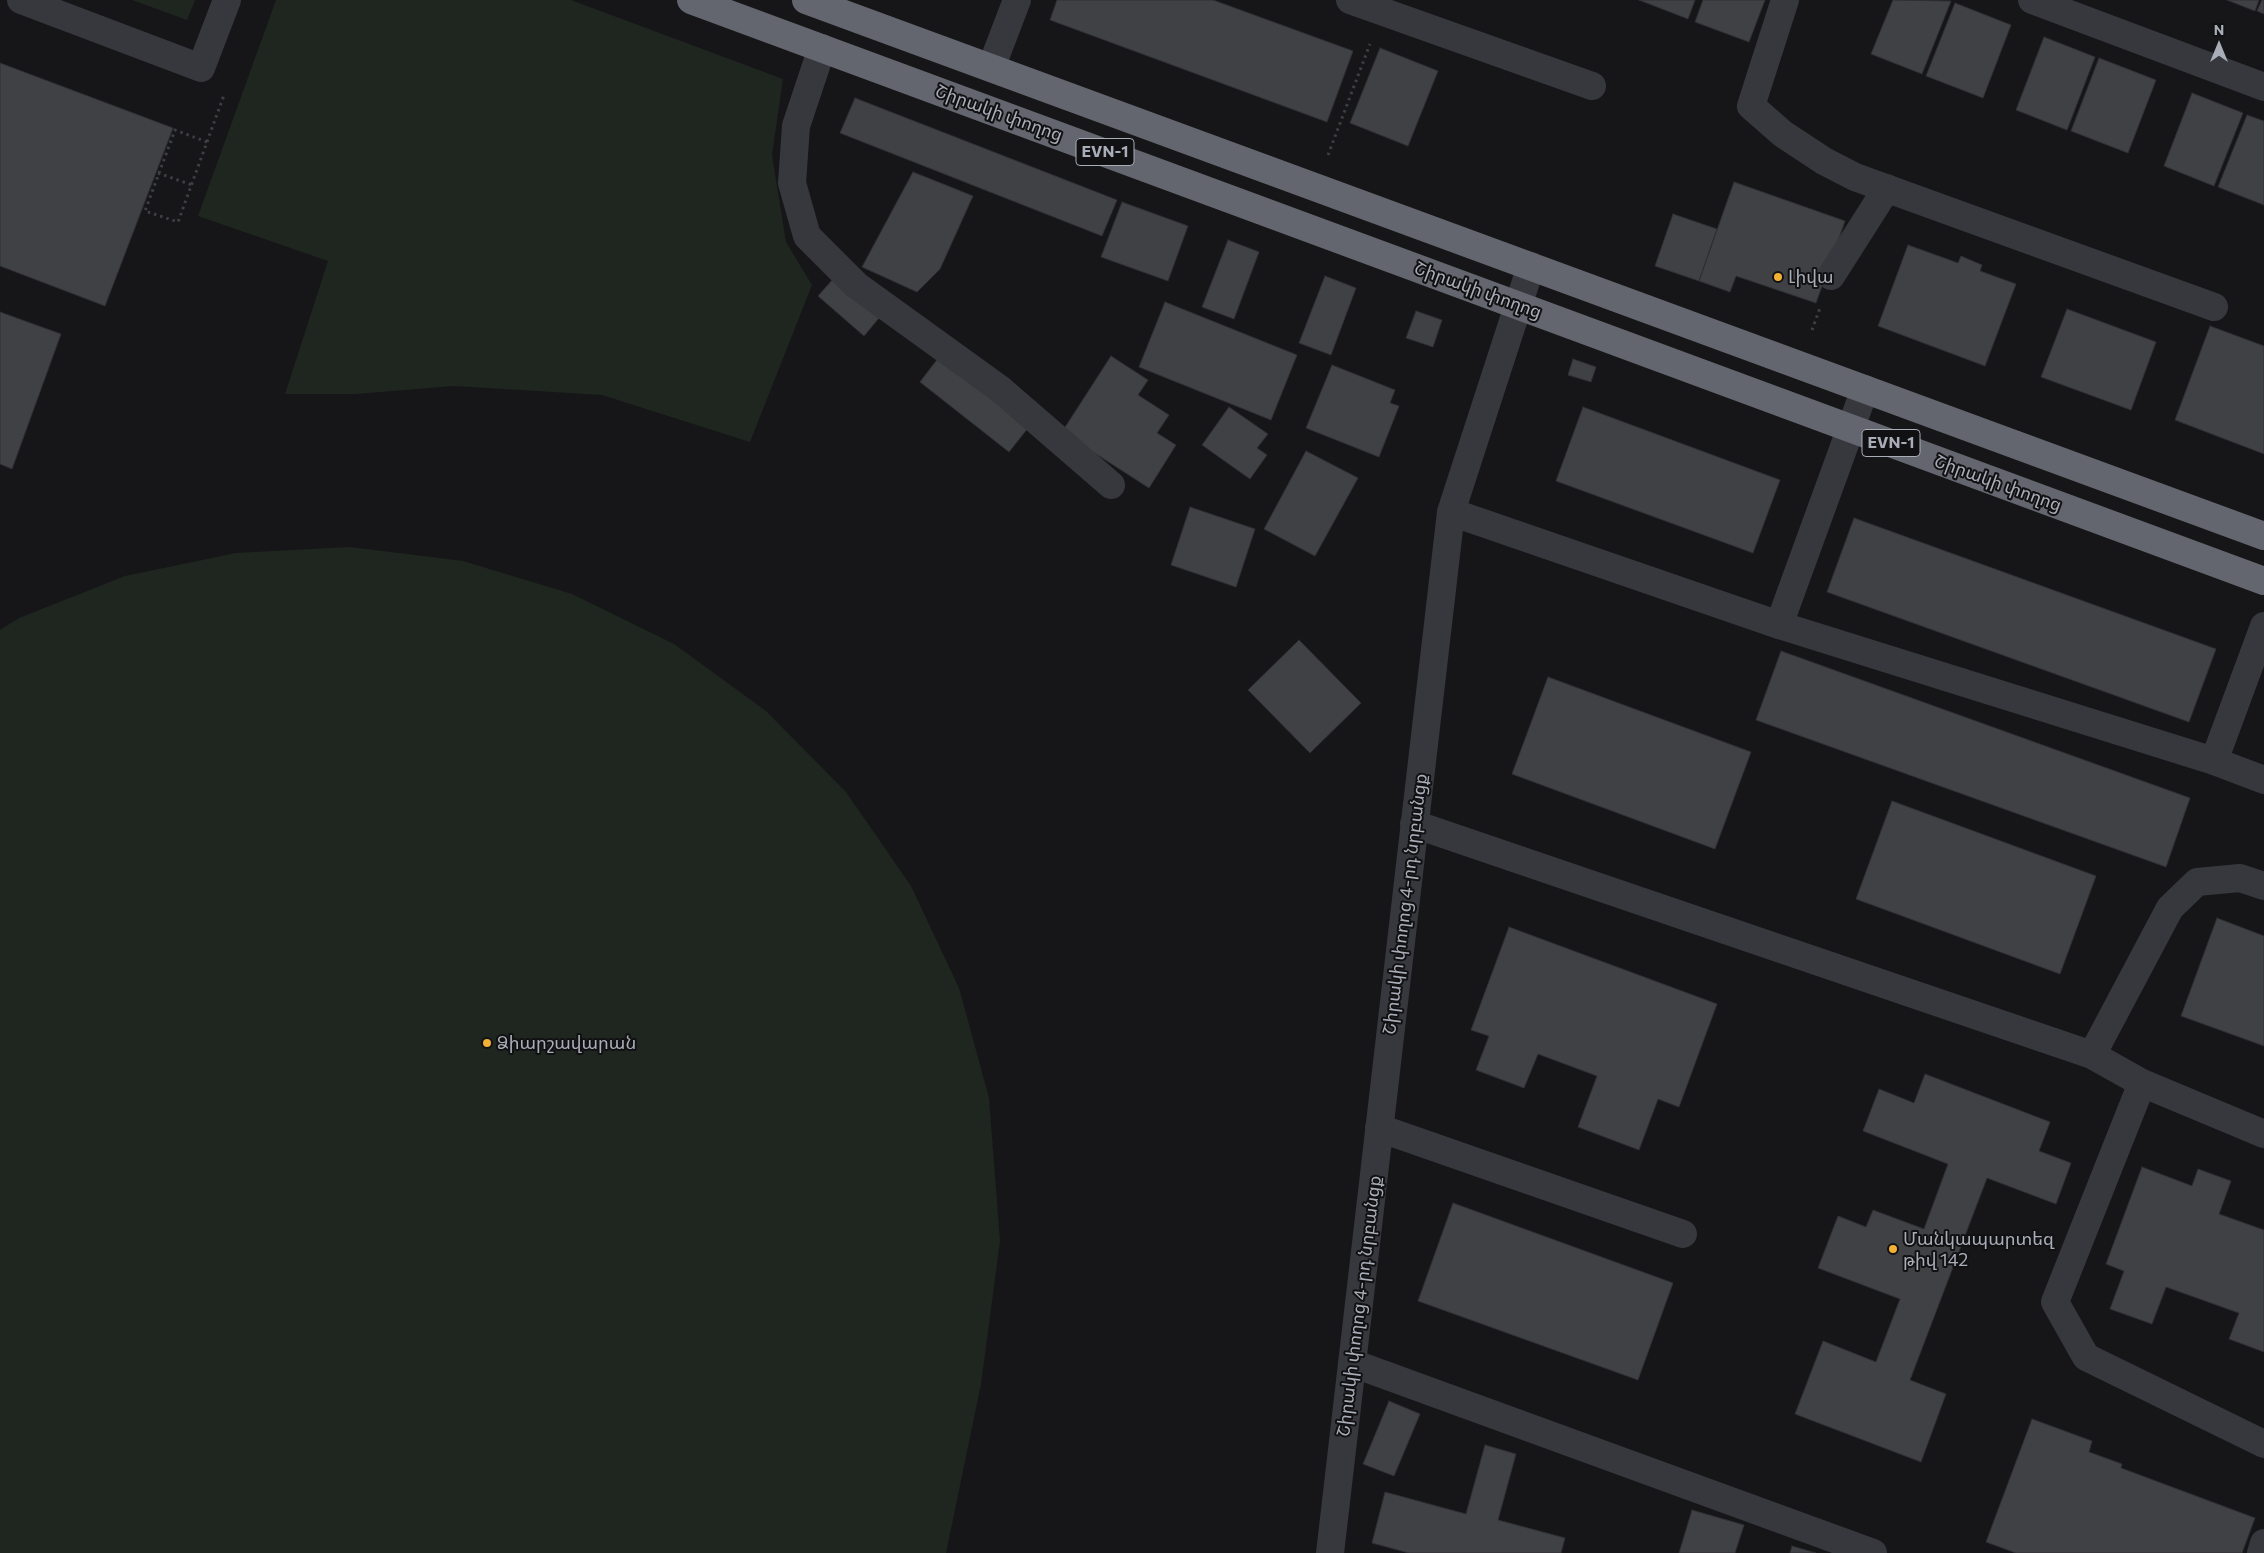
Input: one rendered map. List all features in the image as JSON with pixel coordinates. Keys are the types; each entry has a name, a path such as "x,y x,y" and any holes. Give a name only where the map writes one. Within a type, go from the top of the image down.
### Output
{"highway":[{"name":"Շիրակի փողոց","path":"691,0 2264,581"},
{"name":"EVN-1","path":"806,0 2264,536"}],"street":[{"path":"21,0 201,68 227,0"},
{"path":"991,68 1017,0"},
{"path":"1350,0 1592,86"},
{"path":"1786,0 1751,106 1783,134 1824,161 1855,177 2214,307"},
{"path":"2032,0 2264,87"},
{"path":"822,48 796,126 792,183 807,236 856,285 1000,389 1110,485"},
{"path":"1831,276 1887,188"},
{"name":"Շիրակի փողոց 4-րդ նրբանցք","path":"1330,1553 1451,512 1531,266"},
{"path":"1779,625 1865,389"},
{"path":"1451,512 1779,625 2214,761 2264,780"},
{"path":"2214,761 2264,626"},
{"path":"1414,824 2092,1055 2142,1083 2264,1134"},
{"path":"2092,1055 2170,908 2197,882 2240,878 2264,886"},
{"path":"2142,1083 2054,1302 2086,1357 2264,1444"},
{"path":"1379,1128 1684,1234"},
{"path":"1352,1363 1873,1553"},
{"path":"2261,1553 2264,1542"}],"path":[{"path":"1328,156 1382,12"},
{"path":"175,130 207,142 178,222 145,211 158,173 175,130"},
{"path":"158,173 192,185"}],"shaded area":[{"path":"132,0 195,0 187,20"},
{"path":"276,0 571,0 783,79 772,155 786,242 812,285 750,442 602,395 454,386 356,394 285,394 328,261 198,216"},
{"name":"Ձիարշավարան","path":"350,547 463,561 572,594 674,644 766,711 846,792 911,886 959,988 989,1098 1000,1241 981,1384 946,1553 0,1553 0,630 19,618 125,576 236,553"}],"building":[{"path":"1057,0 1213,0 1353,51 1327,122 1050,20"},
{"path":"1639,0 1695,0 1688,19"},
{"path":"1703,0 1765,0 1749,42 1695,22"},
{"path":"1893,0 1951,1 1922,74 1871,54"},
{"path":"2227,0 2259,0 2255,11"},
{"path":"2262,0 2264,0 2264,14 2257,11"},
{"path":"1955,3 2011,25 1983,98 1926,76"},
{"path":"2044,37 2095,57 2067,130 2016,110"},
{"path":"1380,48 1438,71 1408,146 1350,123"},
{"path":"2099,58 2156,80 2128,153 2071,131"},
{"path":"0,63 173,128 105,306 0,266"},
{"path":"2192,93 2243,113 2214,186 2164,166"},
{"path":"855,98 1117,200 1102,236 840,133"},
{"path":"2247,115 2264,121 2264,205 2218,187"},
{"path":"913,172 973,196 940,269 917,292 862,267"},
{"path":"1734,182 1845,221 1816,303 1736,276 1730,292 1699,281"},
{"path":"1122,202 1188,226 1168,281 1101,257"},
{"path":"1673,214 1717,229 1699,281 1655,266"},
{"path":"1228,240 1259,252 1234,319 1202,307"},
{"path":"1908,245 1958,263 1961,256 1982,265 1980,271 2016,284 1985,366 1878,326"},
{"path":"1325,276 1356,288 1331,355 1299,343"},
{"path":"834,278 879,318 864,336 818,296"},
{"path":"1165,302 1297,355 1271,420 1139,367"},
{"path":"2067,309 2156,342 2131,410 2041,377"},
{"path":"1416,311 1442,320 1433,347 1406,338"},
{"path":"0,312 61,334 12,469 0,464"},
{"path":"2210,326 2264,346 2264,454 2175,420"},
{"path":"1111,356 1148,380 1138,395 1169,415 1157,433 1176,445 1149,488 1062,432"},
{"path":"939,357 1028,428 1009,452 920,382"},
{"path":"1573,359 1596,367 1591,382 1568,375"},
{"path":"1332,365 1395,390 1390,403 1399,406 1379,457 1306,428"},
{"path":"1229,407 1268,434 1257,448 1267,455 1250,479 1202,445"},
{"path":"1583,407 1780,480 1753,553 1556,481"},
{"path":"1306,451 1358,478 1315,556 1264,529"},
{"path":"1190,507 1255,529 1236,587 1171,565"},
{"path":"1854,518 2216,649 2189,722 1827,592"},
{"path":"1299,640 1361,703 1310,753 1248,690"},
{"path":"1781,651 2190,798 2166,867 1756,720"},
{"path":"1548,677 1751,752 1715,849 1512,774"},
{"path":"1892,801 2096,876 2060,974 1856,899"},
{"path":"2217,918 2264,936 2264,1046 2181,1016"},
{"path":"1509,927 1717,1004 1679,1107 1658,1099 1639,1150 1578,1127 1597,1076 1538,1054 1524,1088 1476,1070 1489,1036 1471,1030"},
{"name":"Մանկապարտեզ թիվ 142","path":"1925,1074 2050,1122 2039,1151 2071,1163 2056,1204 1987,1178 1910,1380 1946,1394 1921,1462 1795,1414 1823,1341 1876,1362 1900,1299 1818,1268 1838,1216 1866,1227 1873,1210 1924,1229 1948,1164 1863,1131 1879,1089 1914,1103"},
{"path":"2142,1167 2192,1186 2198,1169 2231,1181 2219,1214 2264,1230 2264,1352 2229,1339 2239,1313 2166,1287 2152,1324 2110,1309 2124,1271 2106,1264"},
{"path":"1453,1203 1673,1283 1638,1380 1418,1301"},
{"path":"1389,1401 1420,1414 1394,1476 1363,1464"},
{"path":"2032,1419 2092,1441 2089,1452 2122,1464 2121,1468 2255,1518 2242,1553 2016,1553 1986,1542"},
{"path":"1485,1445 1516,1454 1498,1520 1565,1538 1561,1553 1409,1553 1372,1543 1385,1492 1466,1514"},
{"path":"1692,1510 1744,1525 1735,1553 1679,1553"},
{"path":"1792,1546 1816,1553 1790,1553"}],"place":[{"name":"Լիվա","path":"1778,277"},
{"name":"Ձիարշավարան","path":"487,1043"},
{"name":"Մանկապարտեզ թիվ 142","path":"1893,1249"}]}
